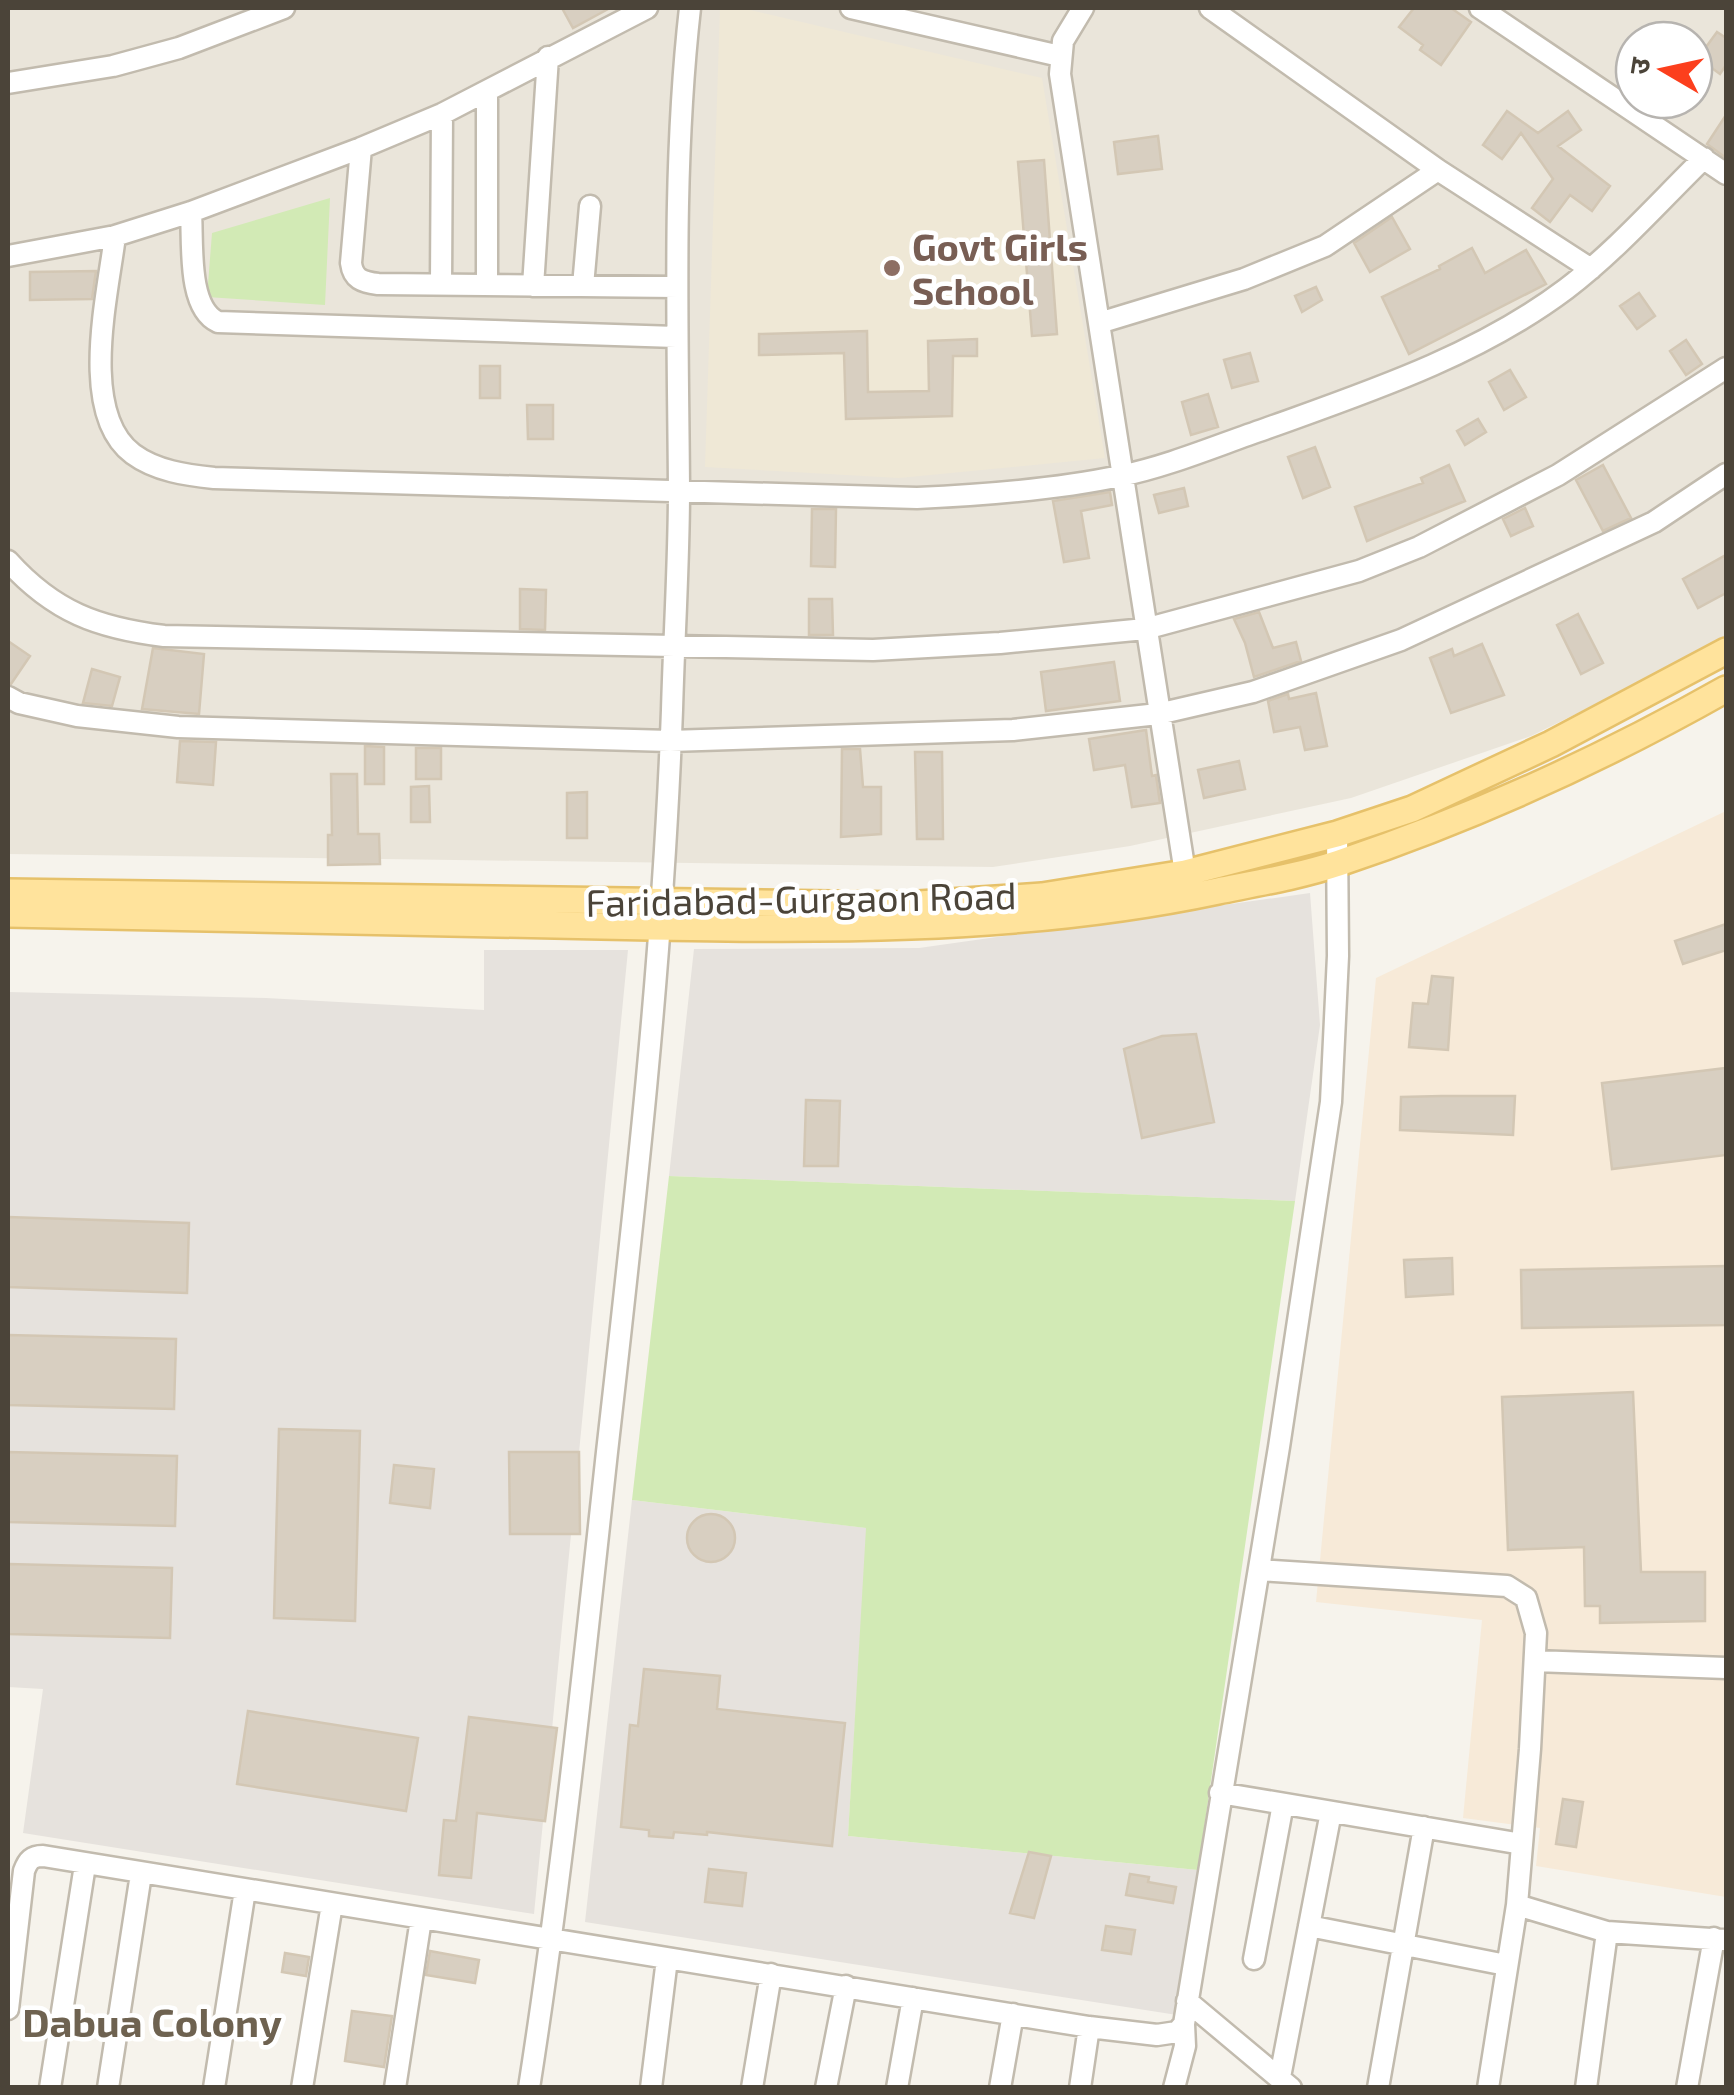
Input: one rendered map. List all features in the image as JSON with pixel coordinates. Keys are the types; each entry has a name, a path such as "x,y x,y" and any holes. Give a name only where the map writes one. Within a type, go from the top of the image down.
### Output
{"main road":[{"name":"Faridabad-Gurgaon Road","path":"8,914 661,914 1042,896 1185,873 1337,834 1412,810 1551,744 1726,651"},
{"name":"Faridabad-Gurgaon Road","path":"8,892 949,927 1083,916 1189,898 1337,864 1514,796 1726,689"}],"street":[{"path":"8,83 113,66 179,48 284,8"},
{"path":"8,256 115,236 191,212 361,148 442,114 648,8"},
{"path":"529,2088 552,1940 636,1189 661,914 679,492 676,337 682,117 690,8"},
{"path":"850,8 1060,56"},
{"path":"1083,8 1060,56 1185,873"},
{"path":"1210,8 1438,170 1591,269"},
{"path":"1480,8 1726,174"},
{"path":"534,286 548,57"},
{"path":"487,91 487,285"},
{"path":"440,284 442,114"},
{"path":"361,148 352,272 366,282 677,288"},
{"path":"115,236 100,365 101,389 115,432 126,448 152,464 214,478 917,498 991,494 1122,476 1414,374 1523,318 1591,269 1704,158"},
{"path":"1098,324 1244,279 1325,246 1438,170"},
{"path":"583,286 590,206"},
{"path":"191,212 196,294 208,318 218,322 676,337"},
{"path":"8,561 73,614 118,630 164,636 926,648 1145,629 1324,582 1420,547 1558,475 1726,368"},
{"path":"8,697 77,716 178,727 670,741 1013,730 1158,714 1253,692 1402,640 1654,522 1726,474"},
{"path":"1174,2088 1186,2046 1187,2000 1259,1570 1330,1102 1338,956 1337,834"},
{"path":"1259,1570 1508,1586 1526,1598 1536,1633 1536,1662 1522,1844 1517,1905 1488,2088"},
{"path":"1536,1662 1726,1668"},
{"path":"1220,1794 1522,1844"},
{"path":"1254,1959 1284,1804"},
{"path":"1285,2082 1330,1812"},
{"path":"1378,2088 1424,1827"},
{"path":"8,2009 27,1862 44,1856 1089,2027 1168,2035 1178,2032 1184,2024"},
{"path":"50,2088 85,1865"},
{"path":"108,2088 142,1874"},
{"path":"214,2088 244,1890"},
{"path":"302,2088 332,1904"},
{"path":"1517,1905 1607,1932 1720,1939 1687,2088"},
{"path":"395,2088 421,1919"},
{"path":"1309,1926 1506,1965"},
{"path":"1586,2088 1607,1932"},
{"path":"651,2088 667,1959"},
{"path":"752,2088 771,1974"},
{"path":"826,2088 846,1986"},
{"path":"897,2088 912,1998"},
{"path":"1187,2000 1285,2082"},
{"path":"1000,2088 1014,2014"},
{"path":"1080,2088 1089,2027"}],"shaded area":[{"path":"8,8 1726,8 1726,640 1531,736 1351,798 1130,846 993,867 8,854"},
{"name":"Govt Girls School","path":"720,8 742,8 1042,78 1105,458 899,478 705,467"},
{"path":"1726,811 1726,1897 1536,1866 1540,1828 1463,1818 1482,1620 1316,1602 1376,978"},
{"path":"1310,893 1320,1025 1295,1201 669,1176 694,949 919,948"},
{"path":"484,950 628,950 534,1914 23,1833 43,1689 8,1687 8,992 266,998 484,1010"},
{"path":"632,1500 867,1528 848,1836 1198,1870 1177,2015 585,1922"}],"green space":[{"path":"330,198 325,305 207,297 212,233"},
{"path":"669,1176 1295,1201 1198,1870 848,1836 866,1528 632,1500"}],"building":[{"path":"562,8 610,8 573,28"},
{"path":"1414,8 1451,8 1471,22 1441,65 1399,27"},
{"path":"1717,32 1726,38 1726,65 1720,74 1714,70"},
{"path":"1507,111 1538,133 1568,111 1581,130 1558,146 1610,186 1592,211 1570,195 1550,222 1532,208 1553,179 1521,133 1502,159 1483,145"},
{"path":"1726,115 1726,158 1707,144"},
{"path":"1158,136 1162,169 1118,174 1114,142"},
{"path":"1044,160 1057,334 1032,336 1018,162"},
{"path":"1392,217 1410,249 1370,272 1354,243"},
{"path":"1472,248 1485,273 1526,250 1546,284 1409,354 1382,297 1440,269 1439,266"},
{"path":"96,271 92,299 30,300 30,272"},
{"path":"1316,287 1322,300 1302,312 1295,296"},
{"path":"1639,293 1655,316 1637,329 1620,306"},
{"path":"867,331 868,392 929,391 928,341 977,339 977,356 953,356 952,416 846,419 844,353 759,355 759,334"},
{"path":"1686,340 1702,364 1686,375 1670,351"},
{"path":"1250,353 1258,381 1232,388 1224,360"},
{"path":"480,366 500,366 500,398 480,398"},
{"path":"1510,370 1526,397 1504,410 1489,382"},
{"path":"1208,394 1218,427 1191,435 1182,402"},
{"path":"527,405 553,405 553,439 528,439"},
{"path":"1478,419 1486,432 1465,445 1457,431"},
{"path":"1315,447 1330,487 1303,498 1288,457"},
{"path":"1449,465 1465,501 1367,541 1355,507 1423,483 1421,478"},
{"path":"1603,465 1631,518 1603,531 1576,480"},
{"path":"1184,488 1188,506 1159,513 1154,495"},
{"path":"1110,492 1112,505 1081,511 1089,558 1064,562 1053,501"},
{"path":"1525,508 1533,526 1511,536 1503,519"},
{"path":"812,509 836,509 835,567 811,566"},
{"path":"1726,555 1726,593 1698,608 1683,579"},
{"path":"520,589 546,590 545,630 520,629"},
{"path":"809,599 832,599 833,635 809,635"},
{"path":"1259,612 1273,648 1296,642 1301,661 1254,677 1234,619"},
{"path":"1578,614 1603,663 1581,674 1557,625"},
{"path":"8,641 30,656 11,684 8,683"},
{"path":"1482,644 1504,695 1451,713 1430,658 1452,649 1454,656"},
{"path":"153,648 204,654 199,714 142,709"},
{"path":"1114,662 1120,701 1046,711 1041,672"},
{"path":"92,669 120,677 112,706 83,703"},
{"path":"1316,693 1327,746 1305,750 1300,727 1274,732 1268,701 1288,694 1289,699"},
{"path":"1146,730 1160,803 1132,807 1125,765 1094,770 1089,739"},
{"path":"180,741 216,742 213,785 177,782"},
{"path":"365,746 384,747 384,784 365,784"},
{"path":"416,748 441,748 441,779 416,779"},
{"path":"842,749 860,749 863,787 881,787 881,834 841,837"},
{"path":"915,752 942,752 943,839 917,839"},
{"path":"1239,761 1245,789 1204,798 1198,770"},
{"path":"331,774 357,774 358,834 379,834 380,864 328,865 328,835 332,835"},
{"path":"429,786 430,822 411,822 411,787"},
{"path":"587,792 587,838 567,838 567,793"},
{"path":"1726,924 1726,950 1683,964 1675,941"},
{"path":"1432,976 1453,978 1448,1050 1409,1047 1413,1003 1428,1004"},
{"path":"1196,1034 1214,1122 1142,1138 1124,1049 1162,1036"},
{"path":"1726,1068 1726,1155 1612,1169 1602,1083"},
{"path":"1515,1096 1513,1135 1400,1130 1401,1097"},
{"path":"806,1100 840,1101 838,1166 804,1166"},
{"path":"8,1217 189,1223 187,1293 8,1287"},
{"path":"1452,1258 1453,1294 1406,1297 1404,1260"},
{"path":"1726,1266 1726,1325 1522,1328 1521,1270"},
{"path":"8,1335 176,1339 174,1409 8,1405"},
{"path":"1633,1392 1641,1572 1705,1572 1705,1621 1600,1623 1600,1606 1585,1606 1584,1547 1508,1550 1502,1397"},
{"path":"279,1429 360,1431 355,1621 274,1618"},
{"path":"8,1452 177,1456 175,1526 8,1522"},
{"path":"509,1452 579,1452 580,1534 510,1534"},
{"path":"394,1465 434,1469 430,1508 390,1503"},
{"path":"711,1514 728,1521 735,1538 728,1555 711,1562 694,1555 687,1538 694,1521"},
{"path":"8,1564 172,1568 170,1638 8,1634"},
{"path":"644,1669 720,1676 717,1709 845,1723 832,1846 707,1832 674,1832 673,1838 649,1836 649,1830 621,1827 630,1725 638,1726"},
{"path":"248,1711 418,1738 406,1811 237,1784"},
{"path":"469,1717 557,1728 545,1821 477,1813 471,1878 439,1875 444,1820 456,1821"},
{"path":"1563,1799 1583,1802 1576,1847 1556,1844"},
{"path":"1029,1852 1051,1856 1034,1918 1010,1913"},
{"path":"709,1869 746,1873 742,1906 705,1902"},
{"path":"1130,1874 1176,1887 1173,1903 1126,1895"},
{"path":"1106,1926 1135,1930 1131,1954 1102,1950"},
{"path":"430,1951 479,1960 475,1983 426,1975"},
{"path":"285,1953 309,1957 306,1976 282,1972"},
{"path":"352,2011 392,2016 384,2067 345,2061"}],"place":[{"name":"Govt Girls School","path":"892,268"}],"district":[{"name":"Dabua Colony","path":"152,2021"}]}
